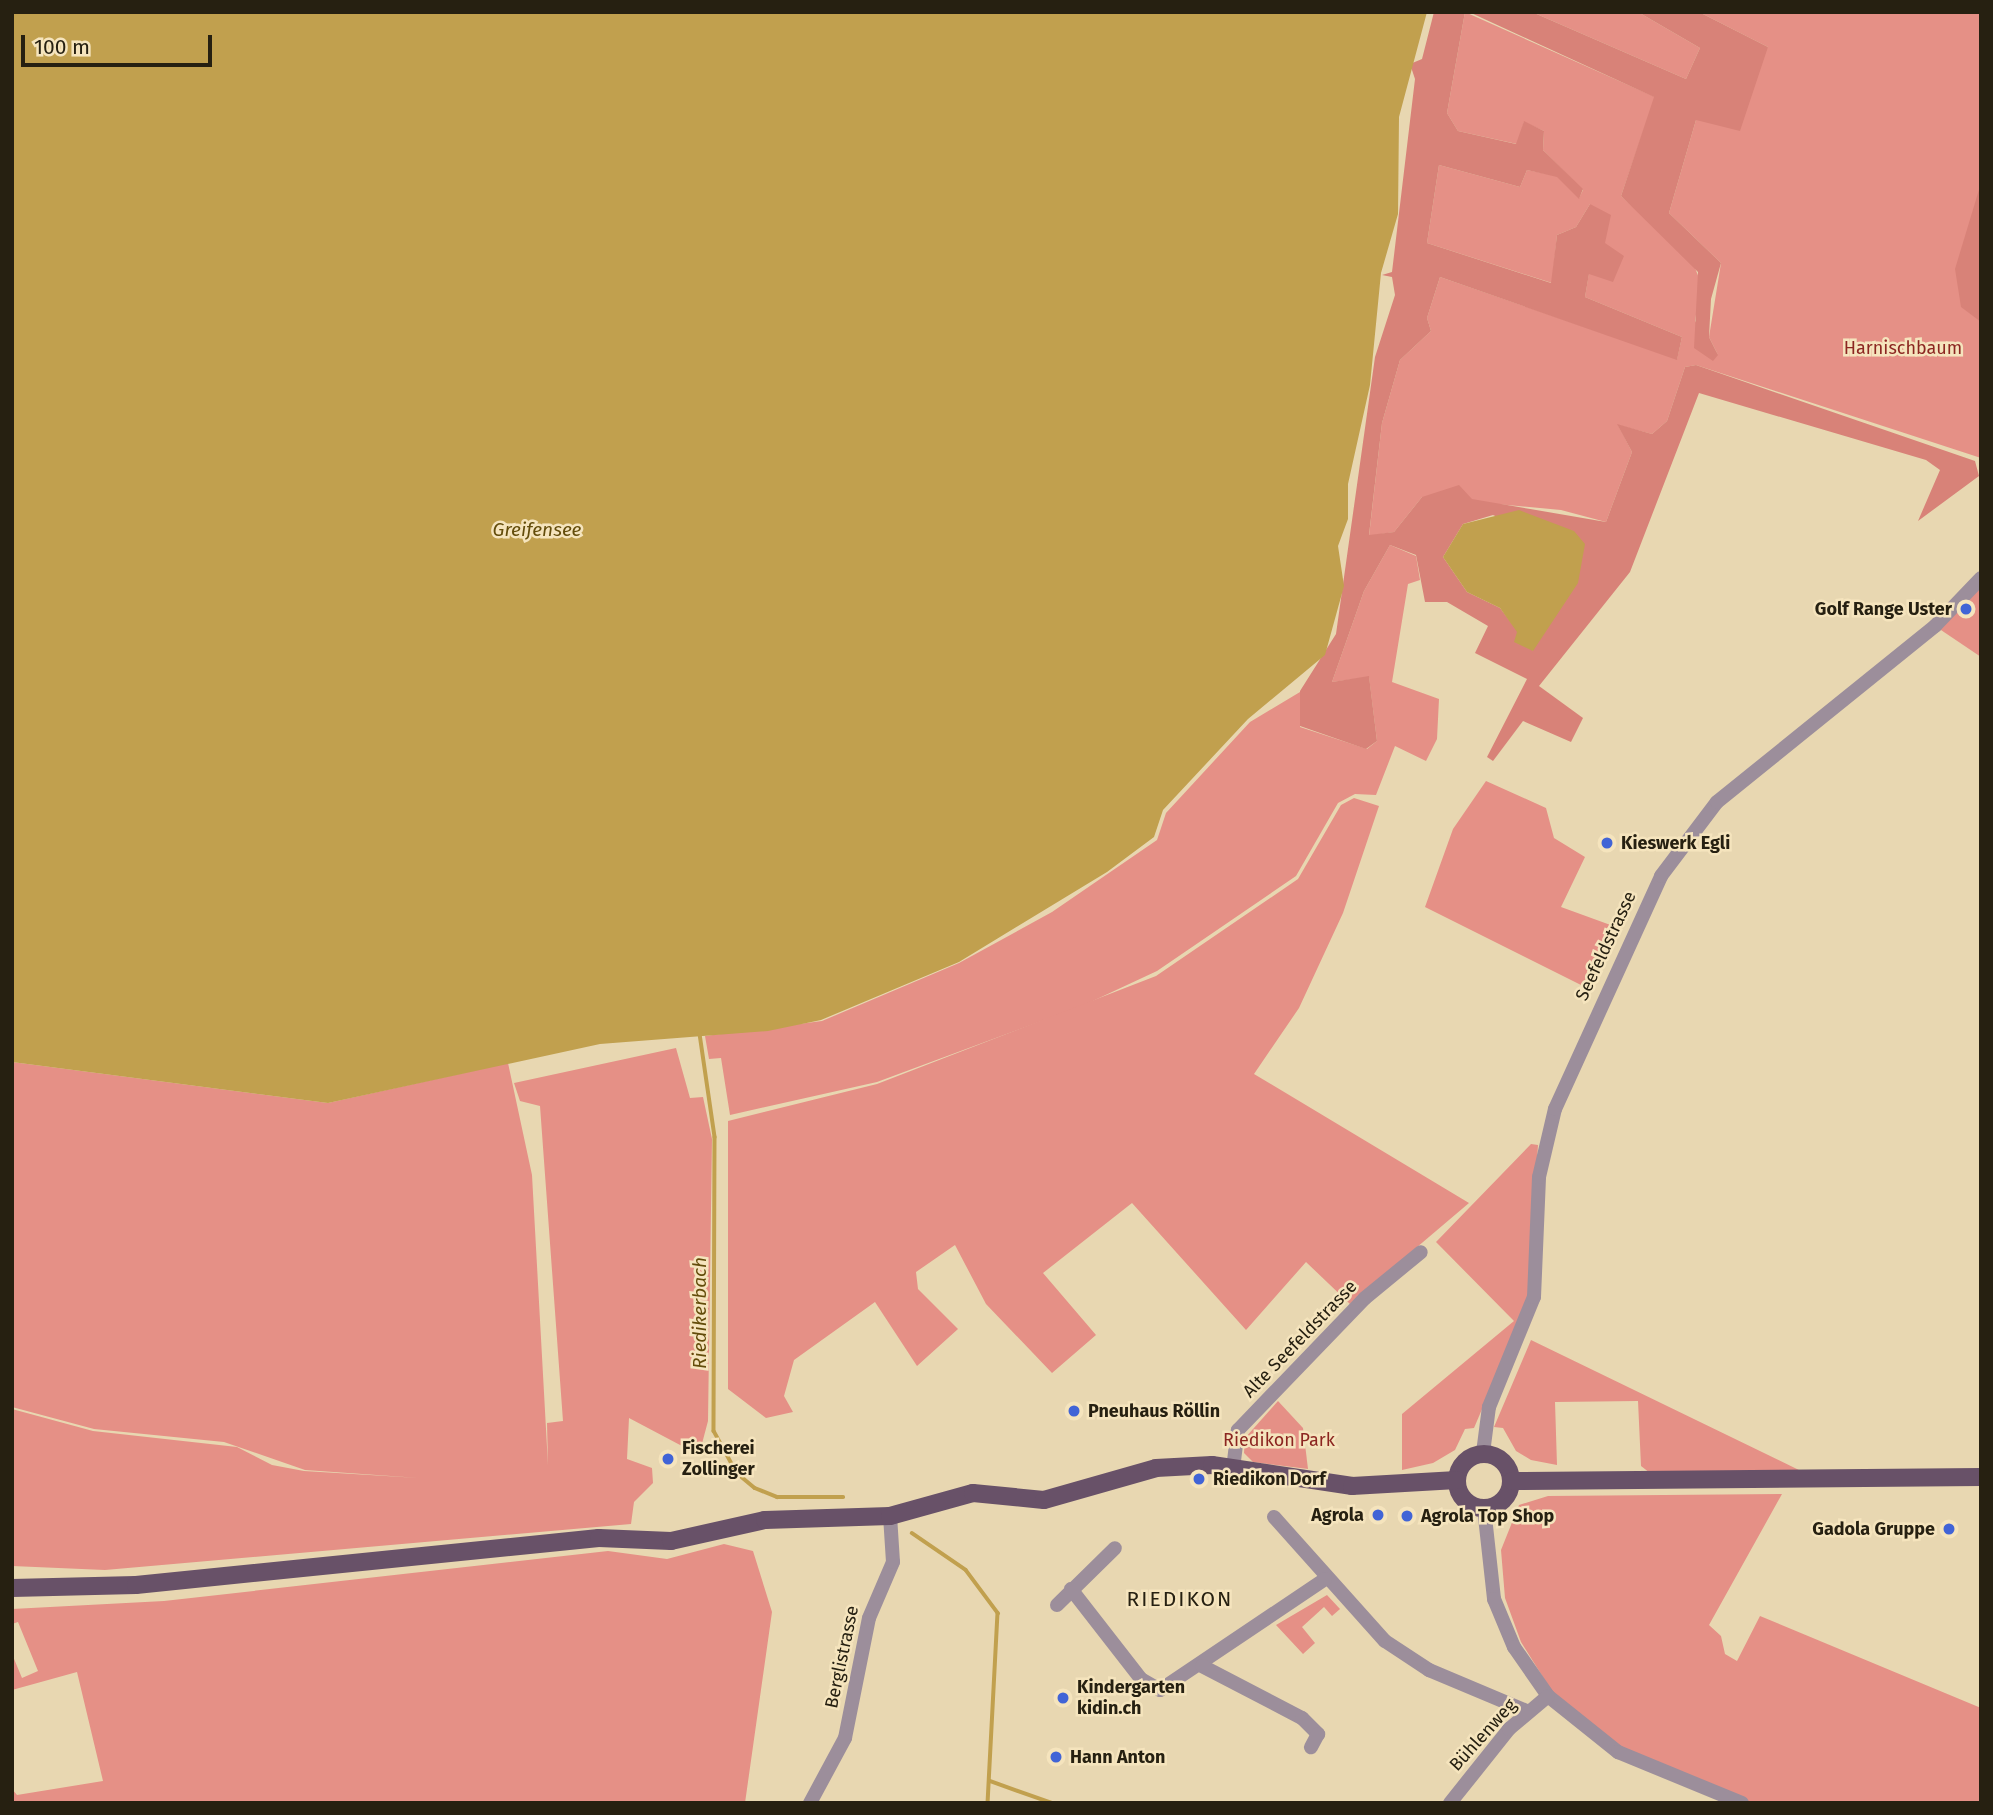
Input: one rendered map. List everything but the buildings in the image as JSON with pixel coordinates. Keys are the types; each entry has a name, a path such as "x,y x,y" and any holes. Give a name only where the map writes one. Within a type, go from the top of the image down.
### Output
{"main road":[{"path":"1483,1453 1506,1464 1512,1481 1507,1497 1484,1508 1468,1503 1457,1480 1462,1465 1483,1453"},
{"path":"12,1588 136,1585 599,1538 671,1541 765,1520 890,1516 973,1493 1053,1498 1147,1469 1233,1469 1352,1486 1457,1480"},
{"path":"1512,1481 1981,1477"}],"street":[{"name":"Seefeldstrasse","path":"1483,1453 1489,1407 1534,1297 1539,1177 1555,1109 1661,876 1717,802 1935,626 1981,578"},
{"name":"Alte Seefeldstrasse","path":"1233,1469 1238,1430 1345,1318 1421,1252"},
{"path":"1484,1508 1494,1599 1514,1647 1548,1696 1618,1752 1742,1803"},
{"name":"Berglistrasse","path":"810,1803 845,1738 869,1618 894,1559 890,1516"},
{"path":"1274,1517 1365,1623 1408,1658 1529,1712"},
{"path":"1057,1605 1115,1548"},
{"path":"1071,1589 1151,1688 1170,1686 1202,1666 1325,1579"},
{"path":"1202,1666 1302,1718 1318,1734 1311,1747"},
{"name":"Bühlenweg","path":"1450,1803 1529,1712 1548,1696"}],"green space":[{"name":"Harnischbaum","path":"1465,12 1655,97 1621,196 1693,263 1701,283 1695,321 1718,355 1709,337 1721,263 1669,213 1696,120 1768,47 1699,12 1981,12 1981,458 1696,365 1685,367 1667,421 1652,434 1618,425 1632,452 1606,522 1561,510 1422,497 1394,532 1369,536 1382,423 1400,360 1431,331 1427,318 1440,277 1677,359 1682,337 1585,297 1589,273 1605,243 1590,204 1576,227 1557,235 1552,283 1427,243 1439,165 1520,187 1527,170 1557,176 1579,198 1583,190 1543,150 1544,131 1524,122 1517,144 1458,131 1447,113"},
{"path":"1532,12 1638,12 1700,48 1686,79"},
{"path":"1390,545 1416,556 1420,580 1408,584 1392,682 1439,699 1437,739 1426,761 1395,746 1376,795 1355,794 1338,803 1296,876 1157,971 1082,1006 877,1082 730,1115 721,1058 709,1059 705,1036 822,1021 959,963 1052,912 1157,840 1166,813 1250,722 1300,692 1300,727 1367,749 1377,741 1369,677 1332,682 1364,591"},
{"name":"Golf Range Uster","path":"1981,578 1981,657 1935,626"},
{"path":"1486,781 1546,808 1554,838 1585,857 1561,907 1616,927 1589,989 1425,907 1453,829"},
{"path":"1354,798 1379,806 1343,913 1299,1008 1254,1074 1469,1203 1350,1304 1306,1262 1246,1330 1132,1203 1043,1273 1096,1335 1052,1373 986,1304 955,1245 916,1272 918,1289 958,1329 917,1366 875,1302 794,1360 784,1396 793,1412 766,1418 728,1389 728,1121 877,1084 1156,976 1298,879 1341,805"},
{"path":"676,1048 690,1098 703,1097 712,1139 708,1421 699,1455 629,1418 627,1459 652,1468 653,1483 634,1502 631,1524 105,1570 12,1566 12,1409 93,1431 237,1447 272,1465 304,1471 419,1478 305,1470 224,1442 94,1429 12,1407 12,1062 328,1103 508,1063 532,1175 548,1465 547,1423 563,1421 540,1106 520,1101 514,1083"},
{"path":"1531,1144 1538,1145 1528,1301 1474,1428 1465,1429 1455,1450 1433,1463 1402,1470 1402,1414 1514,1321 1436,1242"},
{"path":"1531,1340 1801,1471 1650,1473 1641,1466 1638,1401 1555,1402 1557,1465 1531,1460 1516,1451 1503,1428 1494,1427"},
{"name":"Riedikon Park","path":"1278,1401 1303,1428 1308,1469 1253,1462 1244,1453 1245,1438"},
{"path":"1782,1494 1709,1625 1721,1636 1725,1654 1737,1661 1760,1616 1981,1708 1981,1803 1742,1803 1618,1752 1551,1690 1521,1642 1505,1598 1501,1550 1519,1505 1548,1496"},
{"path":"724,1544 753,1551 772,1612 745,1803 12,1803 12,1789 17,1795 103,1781 77,1672 12,1690 12,1654 22,1678 38,1671 18,1622 12,1624 12,1609 164,1601 608,1551 667,1559"},
{"path":"1327,1595 1340,1609 1332,1616 1324,1607 1302,1627 1315,1643 1303,1654 1276,1625"}],"shaded area":[{"path":"1434,12 1465,12 1447,113 1458,131 1516,144 1524,121 1544,131 1543,150 1583,189 1579,199 1557,177 1527,170 1520,187 1439,165 1427,243 1551,283 1557,235 1576,227 1590,204 1611,215 1605,243 1624,256 1613,282 1589,274 1585,297 1682,337 1677,360 1440,277 1427,318 1431,331 1400,360 1382,423 1369,535 1394,532 1422,497 1459,485 1472,499 1606,522 1632,452 1617,424 1652,434 1667,421 1685,367 1696,365 1975,461 1979,476 1918,521 1940,470 1926,460 1699,393 1630,572 1539,686 1583,718 1571,742 1523,721 1493,761 1487,757 1527,679 1475,653 1488,626 1447,602 1425,602 1416,555 1390,545 1364,591 1332,682 1369,676 1377,741 1366,749 1300,726 1300,691 1336,634 1375,357 1395,295 1392,277 1382,275 1392,272 1415,79 1410,64 1422,59","holes":["1493,515 1502,519 1533,651 1500,608 1467,592 1443,557 1463,524"]},
{"path":"1469,12 1532,12 1686,79 1700,48 1638,12 1699,12 1768,47 1740,131 1696,120 1669,213 1721,263 1711,299 1709,337 1718,355 1713,361 1694,348 1698,272 1621,196 1654,97"},
{"path":"1981,183 1981,322 1961,307 1955,269"}],"water":[{"name":"Greifensee","path":"12,12 1427,12 1399,117 1398,214 1381,273 1370,385 1348,484 1348,519 1338,546 1344,586 1325,655 1248,719 1163,810 1154,837 1107,872 959,962 821,1020 768,1031 600,1044 328,1103 12,1062"},
{"path":"1519,510 1574,531 1585,544 1578,583 1533,651 1514,642 1517,632 1500,608 1467,592 1443,557 1463,524"}],"waterway":[{"name":"Riedikerbach","path":"700,1034 715,1137 714,1431 737,1473 755,1488 777,1497 843,1497"},
{"name":"Riedikerbach","path":"912,1533 966,1570 998,1613 988,1803"},
{"path":"990,1781 1052,1803"}],"place":[{"name":"Golf Range Uster","path":"1966,609"},
{"name":"Kieswerk Egli","path":"1607,843"},
{"name":"Pneuhaus Röllin","path":"1074,1411"},
{"name":"Fischerei Zollinger","path":"668,1459"},
{"name":"Riedikon Dorf","path":"1199,1479"},
{"name":"Agrola","path":"1378,1515"},
{"name":"Agrola Top Shop","path":"1407,1516"},
{"name":"Gadola Gruppe","path":"1949,1529"},
{"name":"Kindergarten kidin.ch","path":"1063,1698"},
{"name":"Hann Anton","path":"1056,1757"}],"district":[{"name":"RIEDIKON","path":"1180,1599"}]}
